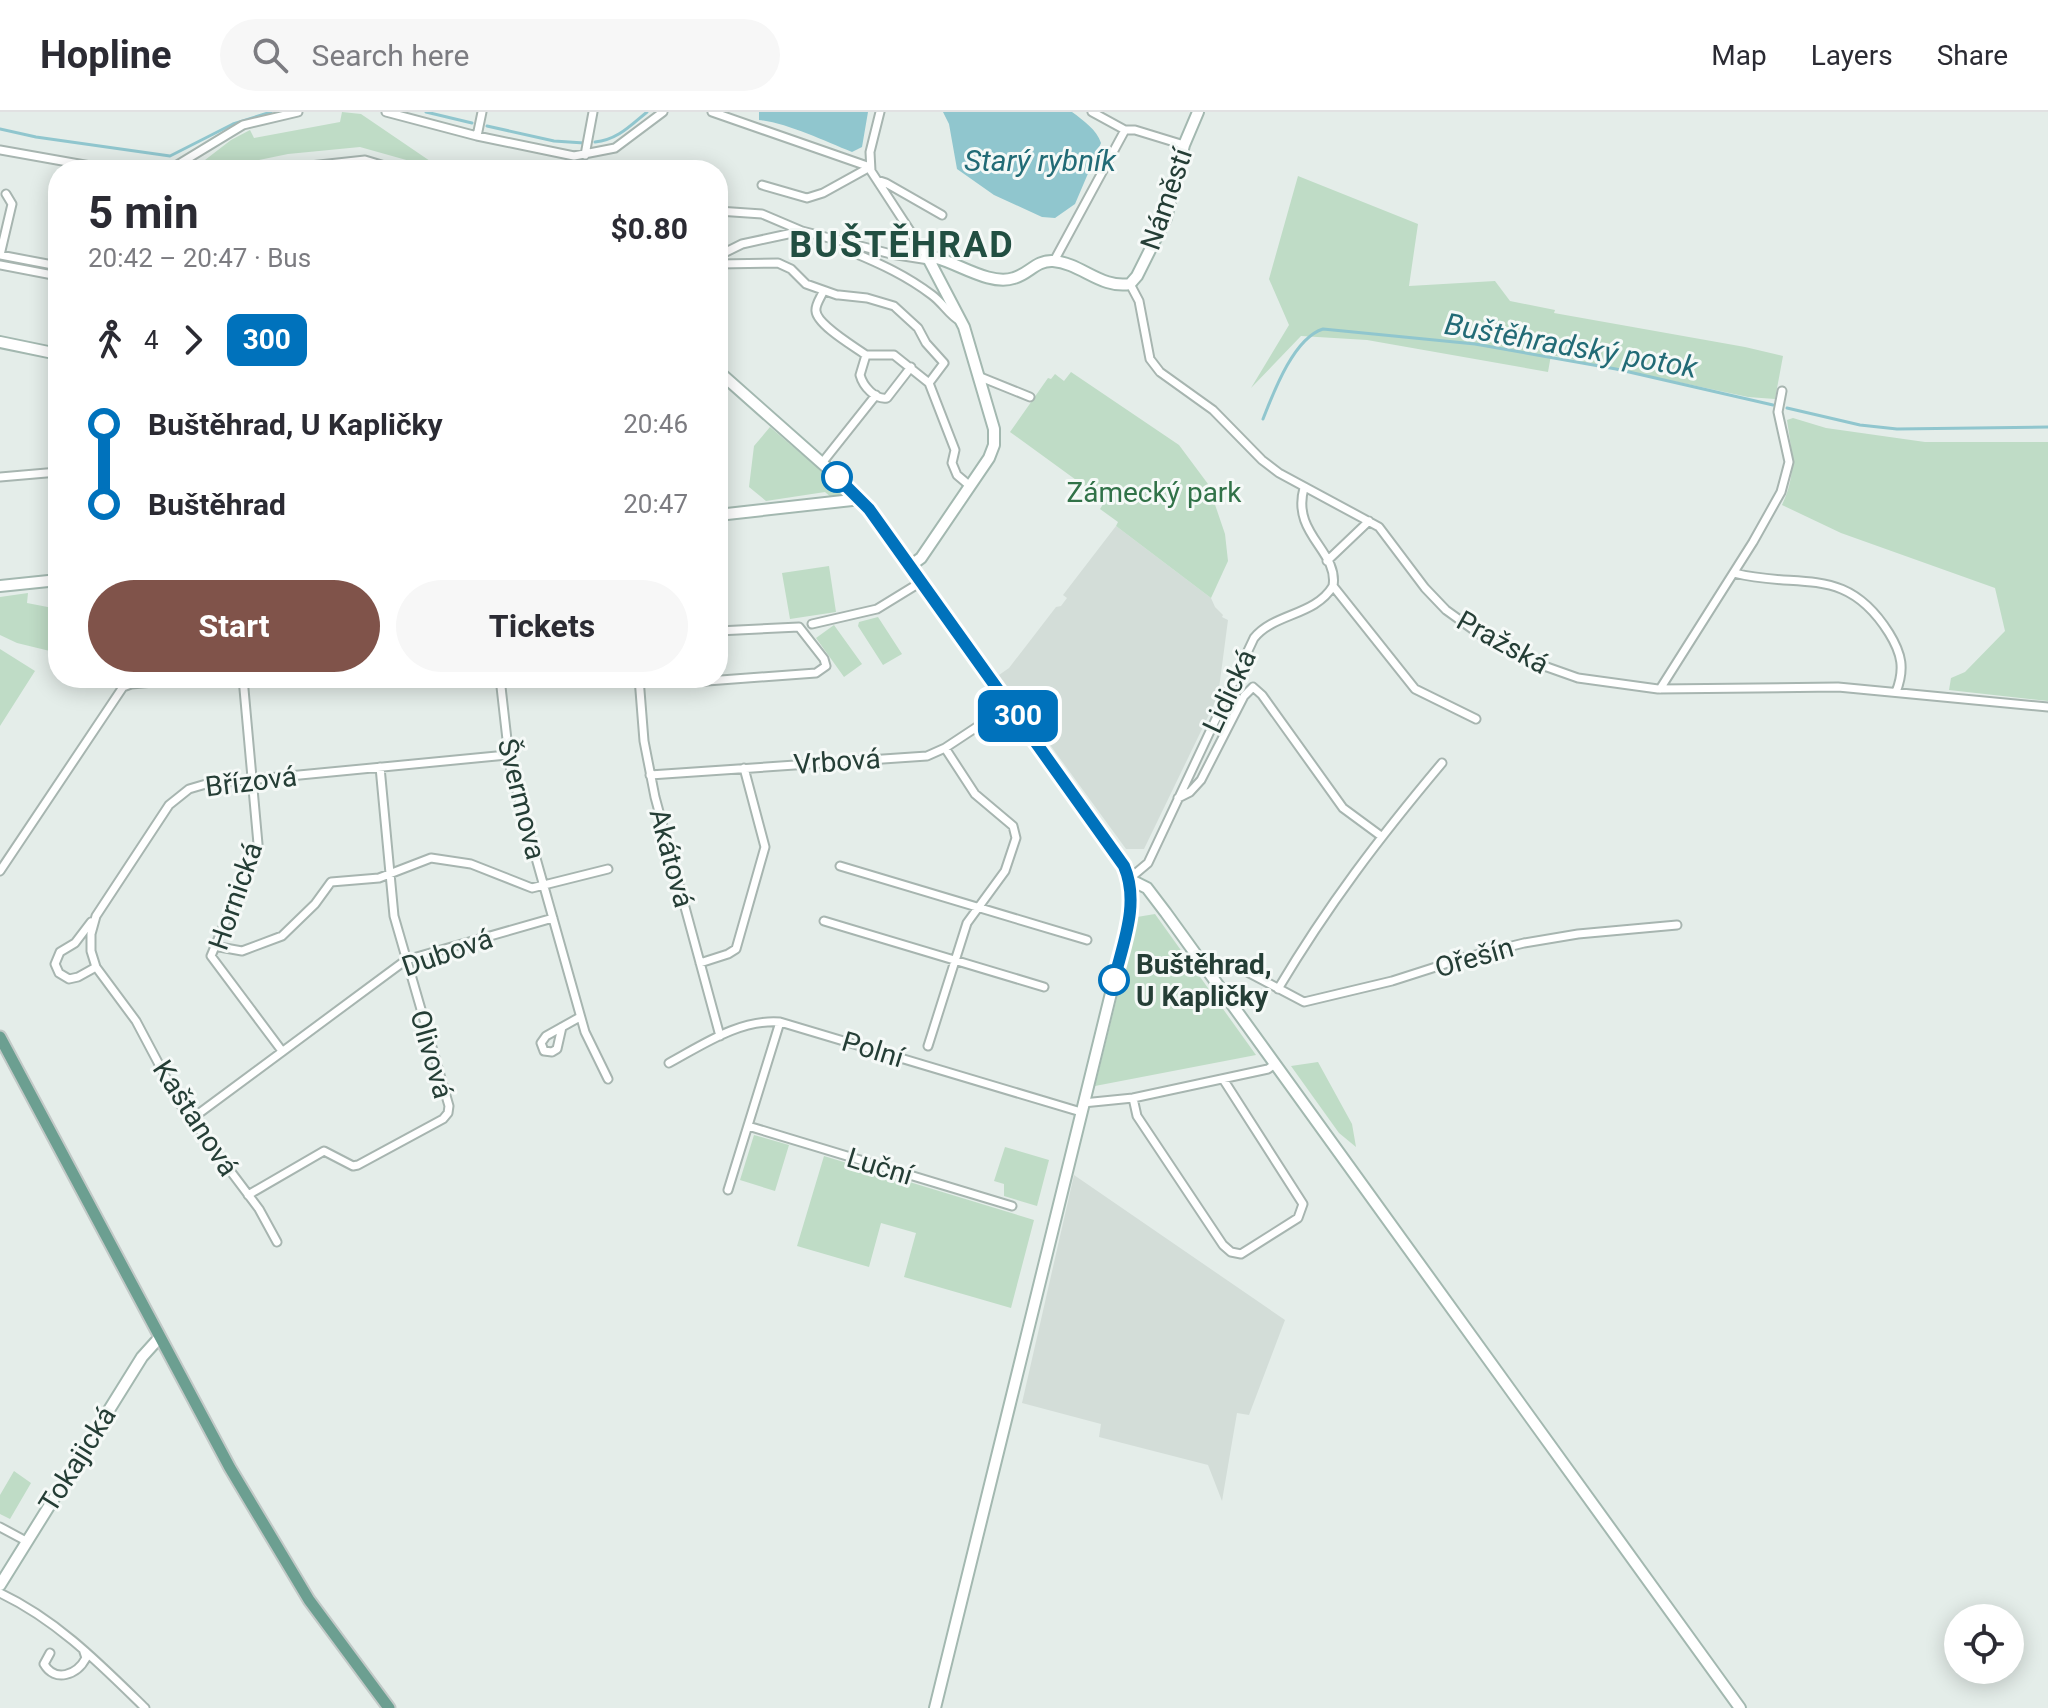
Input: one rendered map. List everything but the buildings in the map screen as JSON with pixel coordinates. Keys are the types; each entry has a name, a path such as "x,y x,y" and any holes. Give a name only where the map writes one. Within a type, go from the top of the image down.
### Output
{"main road":[{"path":"0,1037 230,1468 309,1600 389,1708"}],"street":[{"path":"185,160 243,125 298,112"},
{"path":"386,112 566,156 615,148 663,112"},
{"path":"477,136 482,112"},
{"path":"585,155 593,112"},
{"path":"712,112 870,167"},
{"path":"880,112 871,144 870,167 929,260 962,322 994,429 994,445 989,458 921,558 910,566"},
{"path":"1092,112 1125,130 1135,130 1184,145"},
{"name":"Náměstí","path":"1130,284 1136,279 1166,218 1184,145 1198,112"},
{"path":"1054,261 1125,130"},
{"path":"0,150 53,160"},
{"path":"566,156 566,160"},
{"path":"762,185 807,198 823,193 870,167"},
{"path":"877,180 942,215"},
{"path":"6,194 12,204 0,255 48,264"},
{"path":"728,212 762,214 802,231 891,254 944,260 1003,279 1015,278 1041,262 1054,261 1105,282 1130,284"},
{"path":"728,251 742,244 802,231"},
{"path":"851,243 852,252 907,278 932,294 962,322"},
{"path":"728,264 778,263 793,271 803,283 823,292 890,304 916,326 927,345 944,363 929,383"},
{"path":"0,265 48,274"},
{"name":"Pražská","path":"1130,284 1139,301 1150,359 1155,368 1213,410 1269,466 1387,534 1431,595 1457,620 1530,661 1569,676 1660,689 1822,686 2048,707"},
{"path":"823,292 816,315 835,334 866,355 894,355 929,383 955,450 952,463 957,475 970,486"},
{"path":"0,342 48,352"},
{"path":"866,355 860,377 882,399 887,398 911,367"},
{"path":"978,376 1030,397"},
{"path":"728,380 861,499 1114,849 1129,879 1132,894 1130,913 935,1708"},
{"path":"1660,689 1734,573 1785,480 1788,451 1778,412 1782,391"},
{"path":"822,463 876,395"},
{"path":"0,477 48,473"},
{"path":"1304,488 1300,502 1304,521 1333,573 1333,586 1415,689 1476,719"},
{"path":"728,514 861,499"},
{"path":"1327,561 1369,521"},
{"path":"1734,573 1755,578 1827,583 1857,597 1883,624 1900,654 1903,673 1896,692"},
{"path":"0,586 48,581"},
{"path":"812,624 877,609 921,582"},
{"name":"Lidická","path":"1129,879 1146,866 1254,638 1266,628 1319,603 1333,586"},
{"path":"728,631 799,627 826,666 816,673 728,679"},
{"name":"Lidická","path":"1178,798 1198,785 1245,694 1253,687 1260,692 1343,808 1381,836"},
{"path":"0,871 124,688"},
{"name":"Hornická","path":"244,688 257,847 211,956 282,1051"},
{"name":"Švermova","path":"501,688 507,755 553,918"},
{"name":"Akátová","path":"640,688 650,775 720,1036"},
{"name":"Vrbová","path":"650,775 927,756 945,748 1010,705"},
{"path":"928,1046 967,923 1003,875 1016,838 1016,830 975,794 945,748"},
{"name":"Břízová","path":"96,967 91,951 91,934 99,911 175,799 197,786 507,755"},
{"path":"1278,989 1323,915 1381,836 1442,763"},
{"name":"Olivová","path":"248,1195 324,1151 353,1166 358,1165 446,1116 449,1106 394,916 380,767"},
{"path":"700,963 736,949 765,850 744,768"},
{"path":"214,946 242,951 282,936 317,902 331,882 379,878 426,859 471,864 528,887 544,887 608,869"},
{"path":"840,866 1087,940"},
{"path":"1129,879 1150,891 1740,1708"},
{"path":"96,967 69,979 59,973 55,964 60,952 75,943 99,911"},
{"path":"553,918 587,1039 608,1079"},
{"name":"Dubová","path":"190,1120 406,960 553,918"},
{"path":"824,921 1044,987"},
{"name":"Ořešín","path":"1209,972 1223,964 1232,964 1301,1002 1312,1001 1524,943 1578,934 1677,925"},
{"name":"Kaštanová","path":"96,967 136,1021 190,1120 263,1215 277,1242"},
{"path":"562,1027 580,1017"},
{"path":"728,1190 780,1022"},
{"name":"Polní","path":"669,1063 720,1036 752,1024 780,1022 1082,1108"},
{"path":"1082,1108 1268,1069 1275,1064"},
{"path":"1133,1098 1137,1116 1227,1249 1237,1254 1246,1252 1298,1218 1303,1209 1302,1200 1223,1079"},
{"name":"Luční","path":"748,1126 1012,1206"},
{"name":"Tokajická","path":"0,1585 142,1357 160,1337"},
{"path":"0,1527 26,1541"},
{"path":"0,1593 53,1624 145,1708"},
{"path":"50,1653 44,1664 53,1674 72,1674 85,1661 83,1650"}],"shaded area":[{"path":"1116,526 1211,598 1222,617 1228,620 1218,696 1144,849 1126,849 999,675 1009,668 1056,607 1061,606 1067,598 1063,595"},
{"path":"1074,1175 1285,1320 1249,1415 1237,1413 1222,1501 1208,1465 1099,1437 1101,1424 1022,1403"}],"green space":[{"path":"342,112 361,114 429,160 406,160 360,147 259,160 205,160 250,130 254,138 340,122"},
{"path":"1298,176 1418,224 1409,286 1495,281 1510,301 1555,310 1554,313 1783,356 1775,399 1748,397 1551,355 1548,372 1367,340 1301,336 1251,388 1289,325 1269,279"},
{"name":"Zámecký park","path":"1071,372 1179,445 1208,484 1225,534 1228,561 1211,598 1116,526 1118,522 1100,509 1105,501 1010,432 1048,378 1055,374 1064,381"},
{"path":"1793,418 1826,428 1925,442 2048,442 2048,701 1949,690 1951,678 1965,672 2005,631 1995,588 1841,533 1782,505 1791,473 1792,453 1787,420"},
{"path":"770,427 846,492 832,498 825,492 766,501 749,487 754,446"},
{"path":"829,566 836,612 790,619 782,573"},
{"path":"28,593 27,603 48,607 48,651 0,635 0,597"},
{"path":"878,617 902,654 883,665 858,626 859,622"},
{"path":"834,625 862,664 844,677 816,638"},
{"path":"0,649 35,671 0,726"},
{"path":"1155,914 1256,1055 1095,1086 1137,917"},
{"path":"1318,1062 1352,1124 1356,1147 1339,1133 1291,1066"},
{"path":"754,1135 789,1145 775,1191 740,1180"},
{"path":"1005,1147 1049,1160 1037,1206 1004,1196 1004,1184 994,1181"},
{"path":"824,1156 1034,1220 1011,1308 904,1277 916,1233 881,1223 869,1267 797,1246"},
{"path":"14,1471 31,1483 10,1519 0,1514 0,1495"}],"water":[{"path":"759,112 868,112 862,147 852,152 793,129 759,120"},
{"name":"Starý rybník","path":"943,112 1072,112 1093,130 1101,143 1075,204 1055,218 1042,217 994,195 957,169 949,124"}],"waterway":[{"name":"Buštěhradský potok","path":"0,129 170,156 233,124 271,112"},
{"name":"Buštěhradský potok","path":"426,112 472,123"},
{"name":"Buštěhradský potok","path":"595,142 617,135 647,112"},
{"name":"Buštěhradský potok","path":"487,126 554,141 584,143"},
{"name":"Buštěhradský potok","path":"1263,419 1294,354 1313,334 1323,329 1475,344 1616,369 1773,405"},
{"name":"Buštěhradský potok","path":"1787,408 1860,425 1897,429 2048,427"}],"bus line":[{"name":"300","path":"837,477 869,509 1124,866 1132,894 1114,980"}],"place":[{"name":"Buštěhrad, U Kapličky","path":"1114,980"}],"district":[{"name":"BUŠTĚHRAD","path":"902,244"}]}
